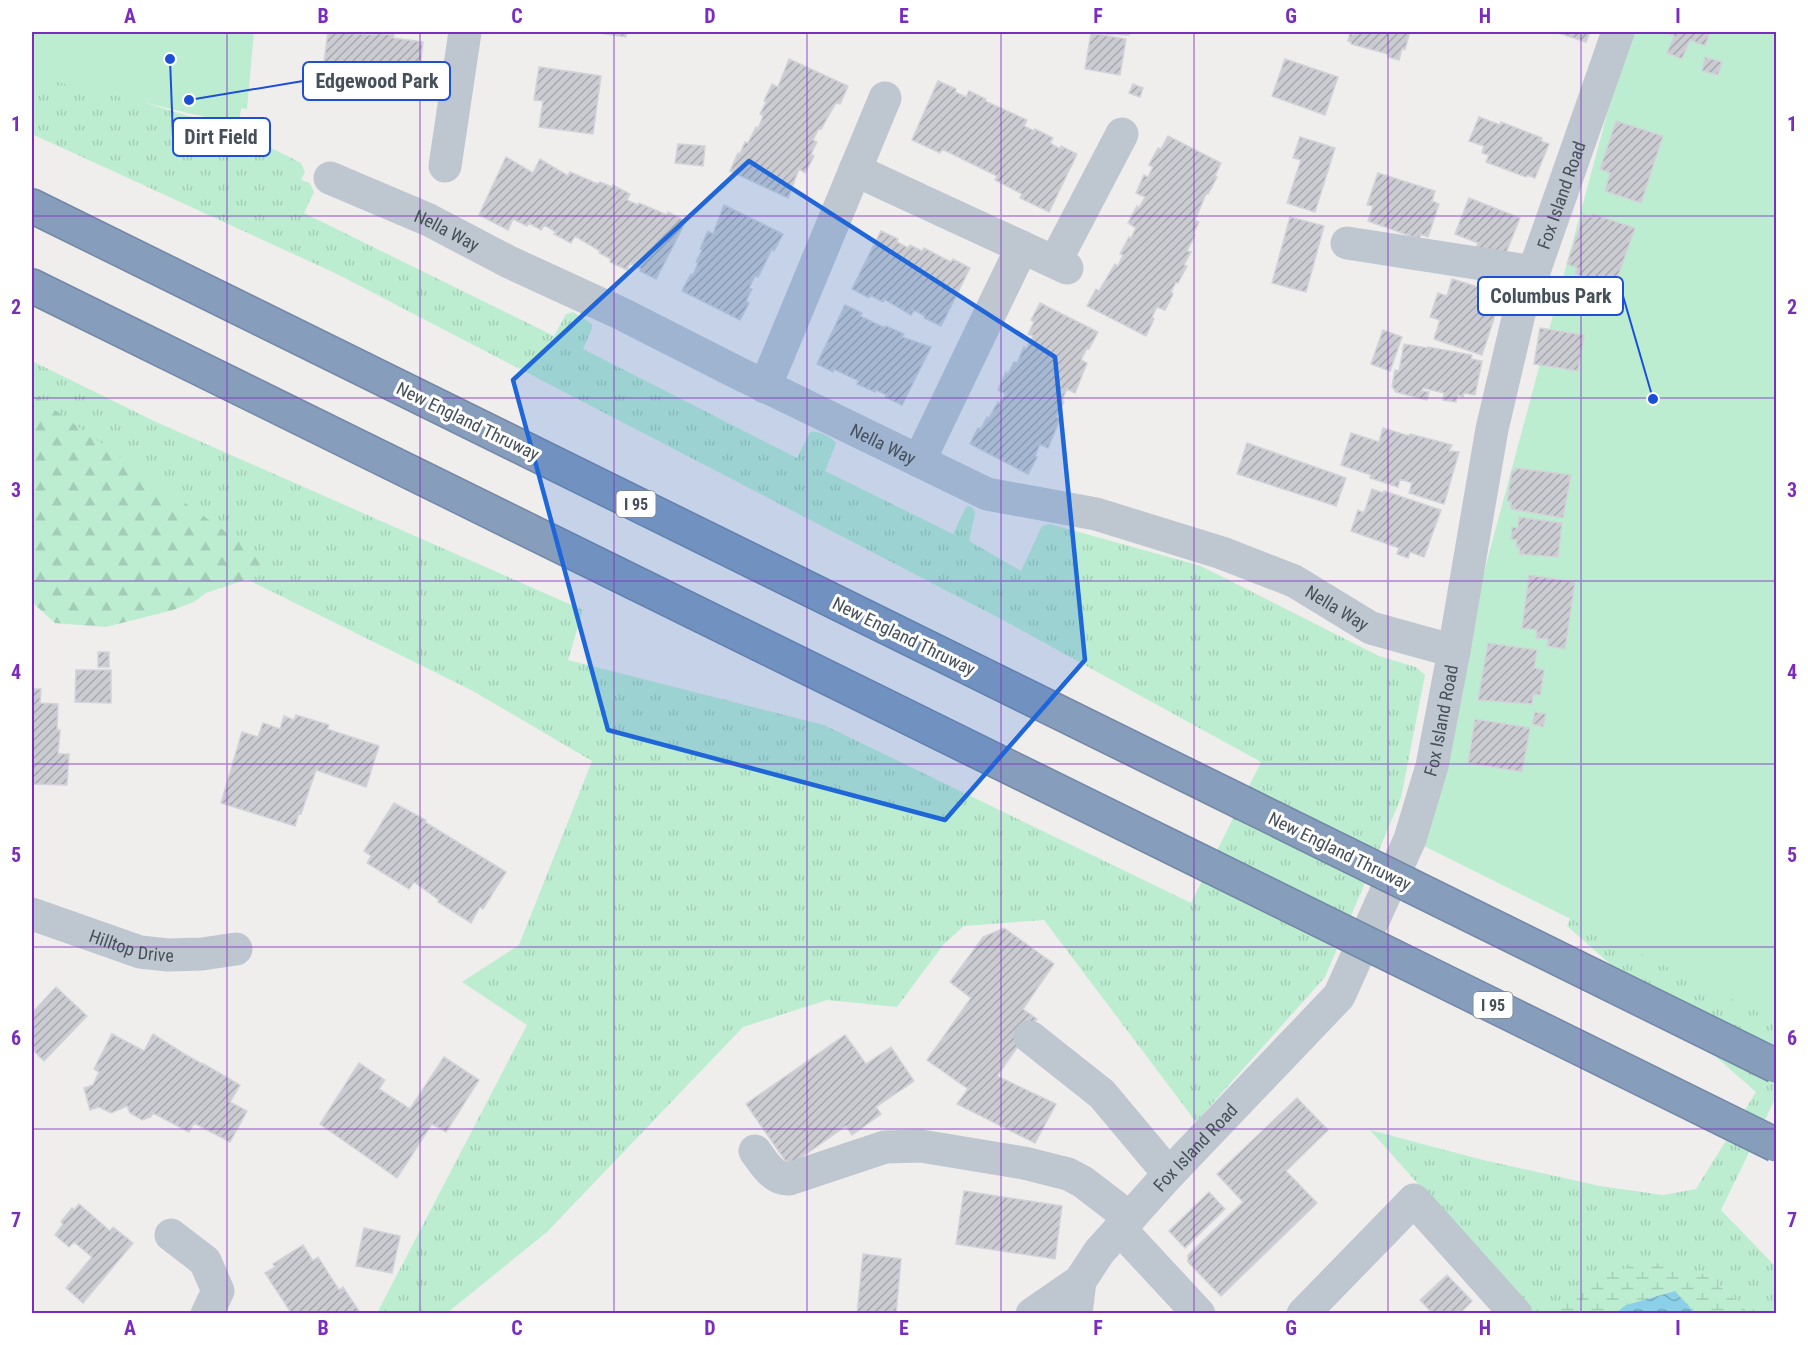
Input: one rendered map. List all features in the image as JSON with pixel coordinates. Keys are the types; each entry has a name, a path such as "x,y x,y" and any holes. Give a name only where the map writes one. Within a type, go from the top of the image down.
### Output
{"highway":[{"name":"New England Thruway","path":"32,206 1776,1066"},
{"name":"I 95","path":"32,286 1776,1145"}],"street":[{"path":"446,166 465,32"},
{"name":"Fox Island Road","path":"1076,1314 1080,1281 1100,1252 1169,1174 1339,996 1410,839 1432,766 1492,429 1519,314 1618,32"},
{"path":"765,387 885,98"},
{"path":"855,170 1061,265 1122,134"},
{"name":"Nella Way","path":"330,178 429,220 509,262 620,313 765,387 987,494 1096,514 1222,554 1294,581 1371,628 1454,651"},
{"path":"1347,243 1534,272"},
{"path":"919,460 1022,247"},
{"name":"Hilltop Drive","path":"32,914 140,952 168,955 202,954 236,949"},
{"path":"1030,1036 1102,1094 1169,1174"},
{"path":"755,1151 774,1175 781,1180 894,1146 921,1146 1068,1174 1083,1182 1125,1224 1199,1314"},
{"path":"1304,1314 1414,1200 1516,1314"},
{"path":"171,1235 205,1261 218,1291 207,1314"},
{"path":"1032,1314 1080,1281"}],"highlighted area":[{"path":"749,161 1055,357 1085,660 945,820 608,730 513,380"}],"green space":[{"path":"32,32 254,32 247,109 241,108 239,125 32,76"},
{"path":"1629,32 1776,32 1776,1021 1410,839 1432,766"},
{"path":"32,68 237,131 301,163 305,172 301,180 310,183 314,192 304,213 554,336 566,314 573,312 592,324 583,349 797,458 810,432 824,434 836,443 825,471 953,534 966,507 973,508 975,513 969,541 1021,571 1042,526 1050,524 1201,566 1379,656 1416,667 1425,675 1401,798 1325,977 1196,1122 1044,920 964,926 944,944 897,1007 827,1000 743,1027 547,1232 447,1313 377,1313 527,1025 462,982 519,945 592,761 473,691 204,558 32,457 32,361 154,421 583,610 568,660 824,725 1191,903 1261,762 1003,620 337,274 32,134"},
{"path":"32,394 278,569 206,593 194,602 173,610 106,627 55,623 32,602"},
{"path":"1614,816 1776,917 1776,1097 1721,1210 1776,1267 1776,1313 1749,1313 1708,1275 1557,1313 1533,1313 1370,1130 1483,1160 1600,1186 1663,1195 1696,1189 1756,1092 1567,926"},
{"path":"1648,1261 1708,1275 1749,1313 1695,1313 1674,1291 1627,1305 1616,1313 1556,1314 1596,1277"}],"water":[{"path":"1675,1291 1695,1313 1616,1313 1626,1305"}],"building":[{"path":"328,32 394,35 393,38 423,42 420,69 358,61 358,66 324,62"},
{"path":"592,32 627,32 626,37"},
{"path":"1106,32 1129,32 1129,35 1106,34"},
{"path":"1355,32 1410,32 1399,60 1388,57 1388,54 1351,44 1348,41 1350,33 1354,35"},
{"path":"1555,32 1590,32 1586,42"},
{"path":"1662,32 1710,32 1705,46 1690,40 1682,59 1667,53 1674,36"},
{"path":"1091,33 1126,39 1120,75 1085,69"},
{"path":"1705,57 1722,62 1718,75 1702,71"},
{"path":"789,59 848,86 840,104 836,103 821,129 819,128 813,140 817,142 811,154 814,156 805,173 799,169 788,198 730,171 745,142 748,143 756,127 758,129 763,116 760,114 766,102 764,101 772,84 778,87"},
{"path":"1285,59 1338,77 1325,115 1272,96"},
{"path":"539,67 601,76 593,134 539,127 543,101 534,100"},
{"path":"938,81 956,89 955,92 966,97 969,91 1027,120 1024,126 1053,138 1050,143 1060,149 1061,146 1077,154 1049,212 1020,198 1022,194 995,180 997,176 942,149 940,153 912,140"},
{"path":"1133,84 1143,88 1140,97 1129,93"},
{"path":"1479,117 1500,125 1501,122 1542,138 1541,141 1549,144 1535,178 1527,175 1526,177 1486,162 1489,155 1482,153 1484,146 1469,141"},
{"path":"1616,121 1663,136 1641,203 1605,191 1610,173 1600,169"},
{"path":"1168,136 1221,163 1215,176 1217,177 1206,194 1195,220 1199,222 1187,251 1191,252 1184,265 1187,266 1171,292 1173,294 1165,310 1157,307 1146,336 1087,306 1096,289 1099,291 1115,264 1118,266 1123,255 1120,254 1136,228 1128,223 1145,197 1136,193 1144,175 1148,177 1153,167 1149,165 1158,148 1161,149"},
{"path":"1300,137 1335,148 1315,212 1287,203 1301,160 1293,158"},
{"path":"678,144 705,146 703,166 675,163"},
{"path":"506,157 533,173 540,159 568,176 570,172 598,184 600,182 612,187 613,185 630,194 627,200 667,215 668,212 686,221 656,279 630,263 627,270 610,262 611,259 575,236 571,243 554,234 556,232 544,225 541,230 529,223 527,226 513,219 508,230 479,215"},
{"path":"1378,173 1435,191 1432,201 1439,204 1428,237 1421,234 1419,239 1368,221 1373,206 1367,205"},
{"path":"1469,198 1520,218 1505,255 1476,248 1478,243 1455,234"},
{"path":"724,205 783,234 749,288 752,289 746,301 749,303 740,320 682,291 691,274 693,275 708,231 713,234"},
{"path":"1584,214 1592,217 1593,214 1635,228 1616,282 1613,281 1610,290 1599,286 1601,282 1575,274 1577,268 1567,264"},
{"path":"1290,217 1324,226 1306,292 1272,283"},
{"path":"881,231 898,239 897,242 908,248 910,245 922,251 924,248 951,262 953,259 970,268 941,326 914,310 911,315 884,299 883,302 870,295 869,298 852,289"},
{"path":"1452,279 1491,291 1490,293 1501,297 1482,355 1434,339 1440,320 1430,317 1438,293 1447,296"},
{"path":"1040,303 1098,332 1081,360 1087,363 1075,393 1067,389 1062,400 1064,402 1056,417 1060,419 1048,448 1040,444 1035,456 1037,457 1028,474 970,444 978,428 981,429 987,417 989,418 998,402 1000,404 1005,394 998,390 1006,372 1008,374 1014,362 1017,363 1024,347 1026,349 1033,336 1028,334 1034,322 1031,320"},
{"path":"845,305 862,313 860,316 904,334 902,337 931,347 902,405 885,397 887,395 857,384 859,381 817,364"},
{"path":"1540,328 1584,335 1578,371 1534,364"},
{"path":"1383,330 1402,337 1390,371 1371,364"},
{"path":"1404,344 1472,355 1471,359 1482,361 1475,395 1464,393 1463,397 1458,395 1456,402 1443,400 1444,393 1423,388 1422,391 1429,392 1427,400 1396,392 1392,386 1395,370 1399,371"},
{"path":"1383,428 1452,445 1449,451 1459,452 1444,504 1409,493 1412,483 1400,479 1398,487 1341,465 1351,433 1379,442"},
{"path":"1247,443 1346,478 1336,506 1237,474"},
{"path":"1515,468 1571,475 1563,518 1511,509 1511,502 1507,501 1512,471 1515,471"},
{"path":"1372,489 1441,510 1424,557 1410,552 1408,558 1397,554 1399,548 1351,531 1358,510 1364,513"},
{"path":"1519,517 1562,523 1558,557 1519,554 1520,547 1516,547 1517,540 1511,539 1512,527 1518,528"},
{"path":"1529,575 1575,582 1565,649 1547,646 1548,639 1536,638 1537,630 1522,628"},
{"path":"1488,643 1537,650 1534,668 1544,670 1540,695 1533,694 1532,704 1478,700"},
{"path":"98,652 109,652 109,667 98,667"},
{"path":"76,670 111,670 111,703 75,702"},
{"path":"32,689 41,689 40,703 58,704 57,730 60,730 58,754 69,754 67,785 32,784"},
{"path":"1535,712 1546,714 1543,727 1532,724"},
{"path":"296,715 329,725 327,729 379,746 366,787 316,770 295,826 221,803 242,732 258,737 263,723 280,729 284,716 294,720"},
{"path":"1475,719 1530,728 1522,772 1468,763"},
{"path":"394,803 426,820 425,822 506,872 483,909 480,907 471,923 438,902 439,900 414,882 409,889 367,863 371,856 364,851"},
{"path":"1004,928 1054,964 1023,1009 1037,1019 997,1076 1056,1104 1035,1143 957,1104 968,1089 927,1060 971,998 950,982 983,937"},
{"path":"56,987 87,1016 44,1061 32,1049 32,1013"},
{"path":"112,1034 144,1051 153,1034 240,1085 230,1102 247,1111 230,1142 194,1123 189,1132 153,1113 151,1117 142,1120 130,1113 127,1106 111,1113 99,1107 90,1110 84,1088 93,1085 99,1072 94,1069"},
{"path":"845,1035 866,1064 891,1047 914,1081 876,1107 881,1114 852,1135 846,1126 789,1166 746,1104"},
{"path":"444,1057 479,1080 446,1132 432,1124 397,1178 320,1124 359,1063 385,1080 379,1089 410,1109"},
{"path":"1297,1098 1328,1130 1286,1171 1317,1203 1221,1296 1188,1262 1188,1255 1243,1202 1217,1174"},
{"path":"964,1191 1062,1206 1055,1259 956,1244"},
{"path":"1209,1192 1225,1209 1185,1248 1169,1231"},
{"path":"79,1204 110,1231 113,1227 133,1243 83,1303 66,1288 92,1257 74,1242 69,1247 55,1235 63,1224 61,1222 72,1208 74,1210"},
{"path":"364,1228 400,1236 392,1273 356,1266"},
{"path":"303,1245 313,1261 318,1257 339,1290 343,1287 359,1311 355,1314 292,1314 265,1273 275,1267 273,1264"},
{"path":"863,1254 901,1259 896,1314 857,1314"},
{"path":"1447,1275 1472,1301 1459,1314 1433,1314 1420,1300"}],"place":[{"name":"Dirt Field","path":"170,59"},
{"name":"Edgewood Park","path":"189,100"},
{"name":"Columbus Park","path":"1653,399"}]}
